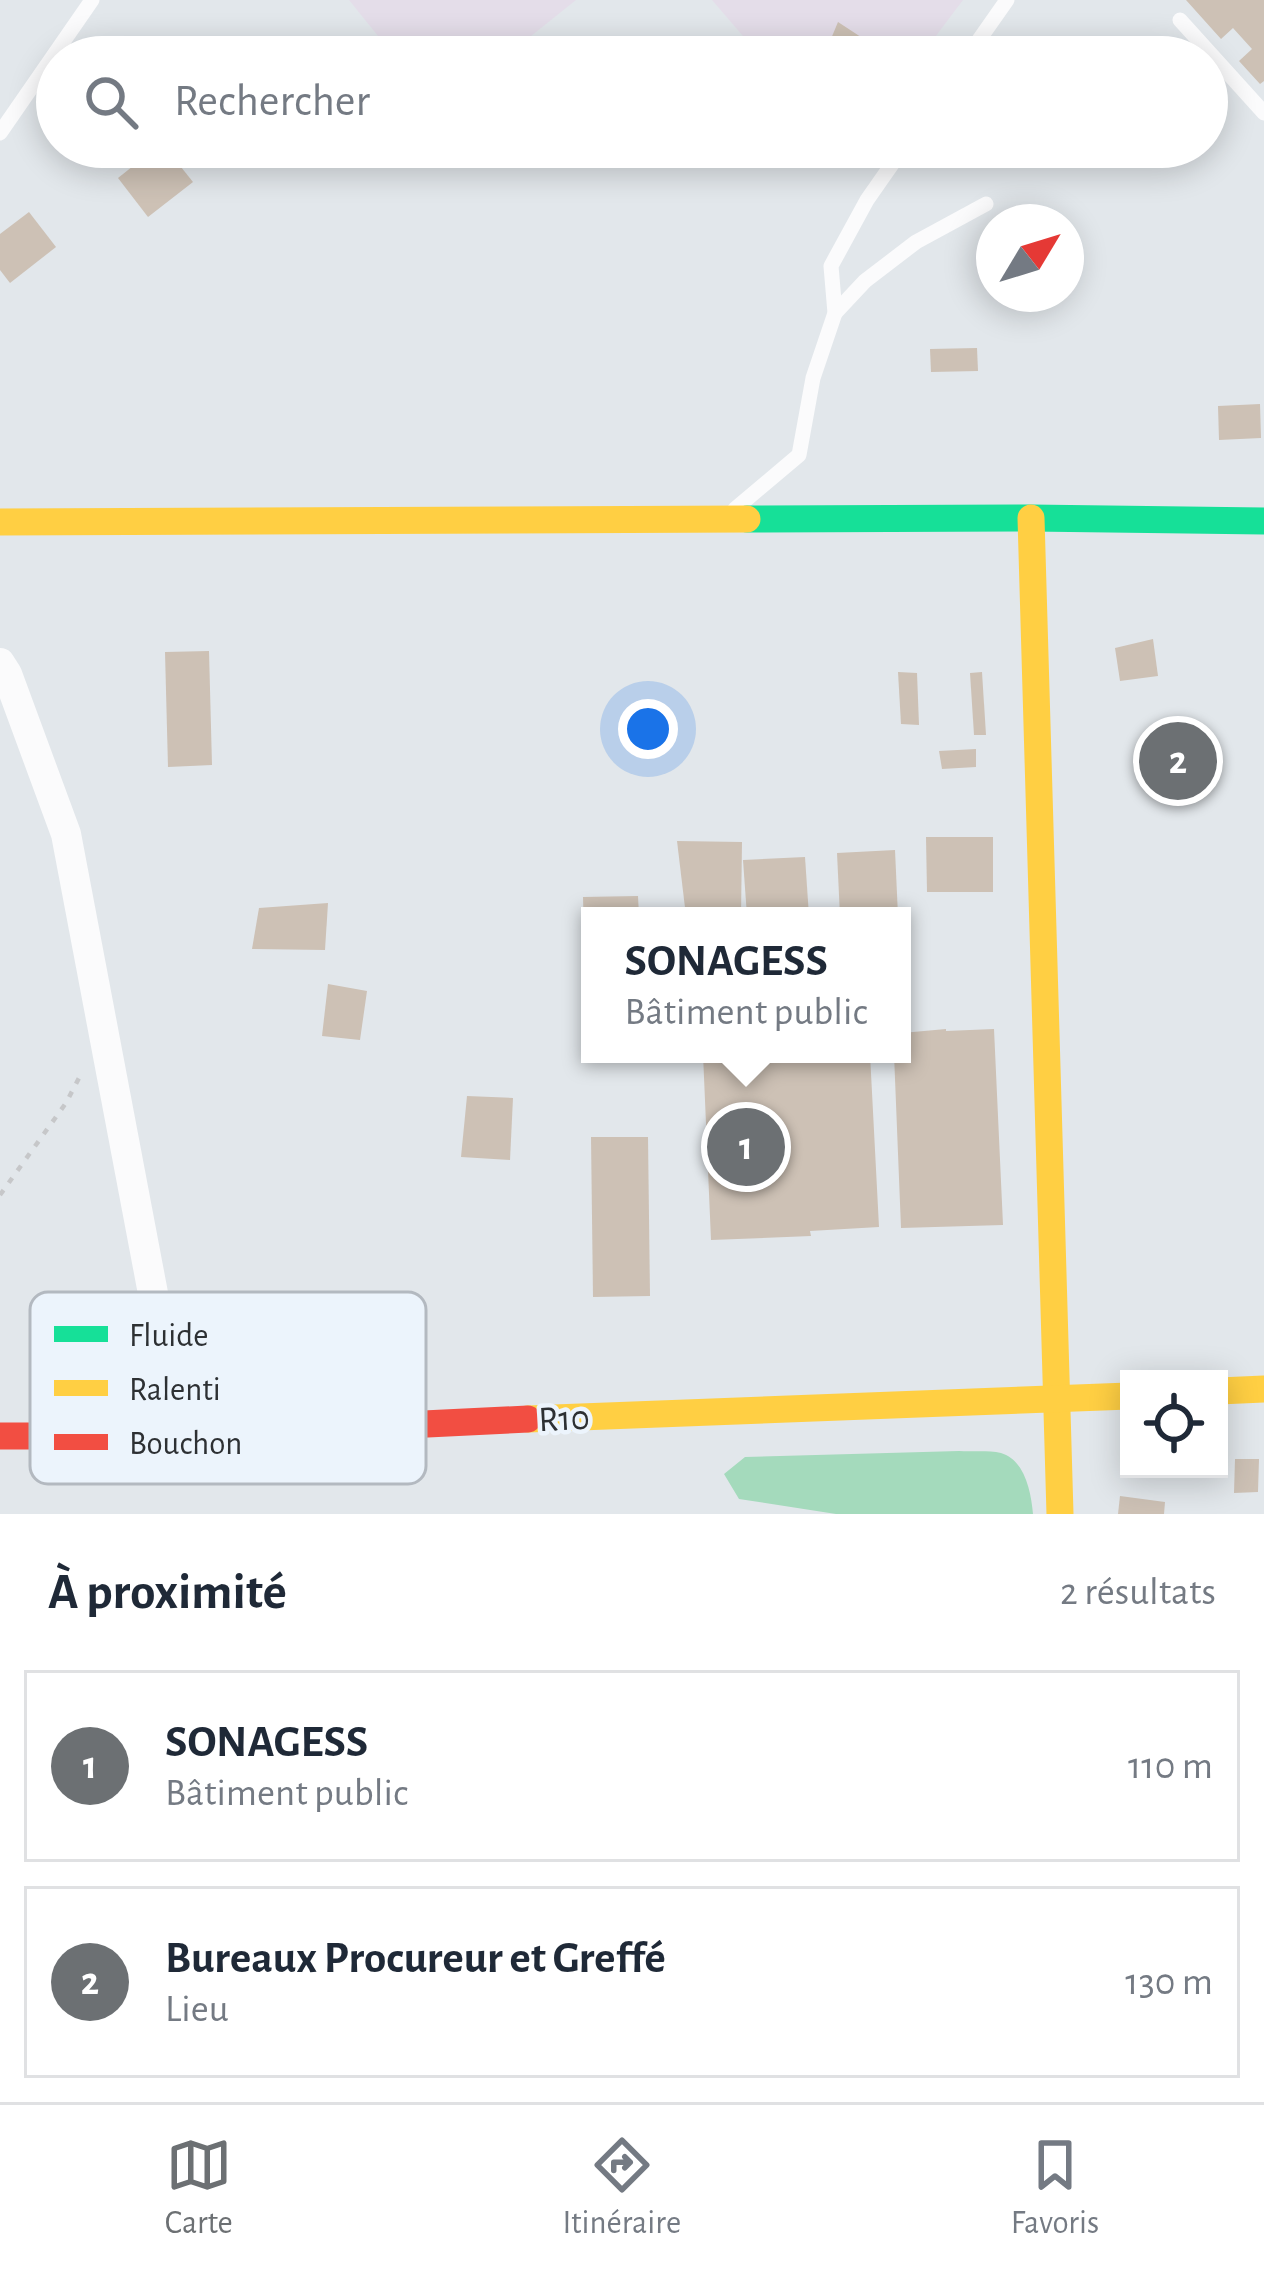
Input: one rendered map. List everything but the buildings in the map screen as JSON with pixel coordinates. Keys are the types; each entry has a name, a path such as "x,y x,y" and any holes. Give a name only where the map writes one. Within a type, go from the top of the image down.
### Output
{"street":[{"path":"1031,518 1060,1514"},
{"path":"0,522 1264,521"},
{"path":"0,664 66,833 152,1292"},
{"path":"1228,1391 1264,1389"},
{"name":"R10","path":"426,1424 1120,1396"}],"lane":[{"path":"67,36 92,0"},
{"path":"982,36 1007,0"},
{"path":"1180,20 1194,36"},
{"path":"1228,73 1264,113"},
{"path":"0,133 36,81"},
{"path":"723,519 799,454 813,378 835,313 831,266 889,168"},
{"path":"835,313 865,281 916,242 976,209"}],"path":[{"path":"0,1195 67,1103 103,1031"}],"shaded area":[{"path":"349,0 576,0 531,36 378,36"},
{"path":"712,0 963,0 936,36 743,36"}],"green space":[{"path":"1001,1453 1016,1462 1028,1487 1033,1514 836,1514 739,1499 724,1474 745,1457"}],"traffic: fast":[{"path":"747,519 1264,521"}],"traffic: slow":[{"path":"1031,518 1060,1514"},
{"path":"0,522 747,519"},
{"path":"1228,1391 1264,1389"},
{"path":"528,1419 1120,1396"}],"traffic: jam":[{"path":"426,1424 528,1419"},
{"path":"0,1436 30,1436"}],"place":[{"name":"Bureaux Procureur et Greffé","path":"1178,761"},
{"name":"SONAGESS","path":"746,1147"}]}
